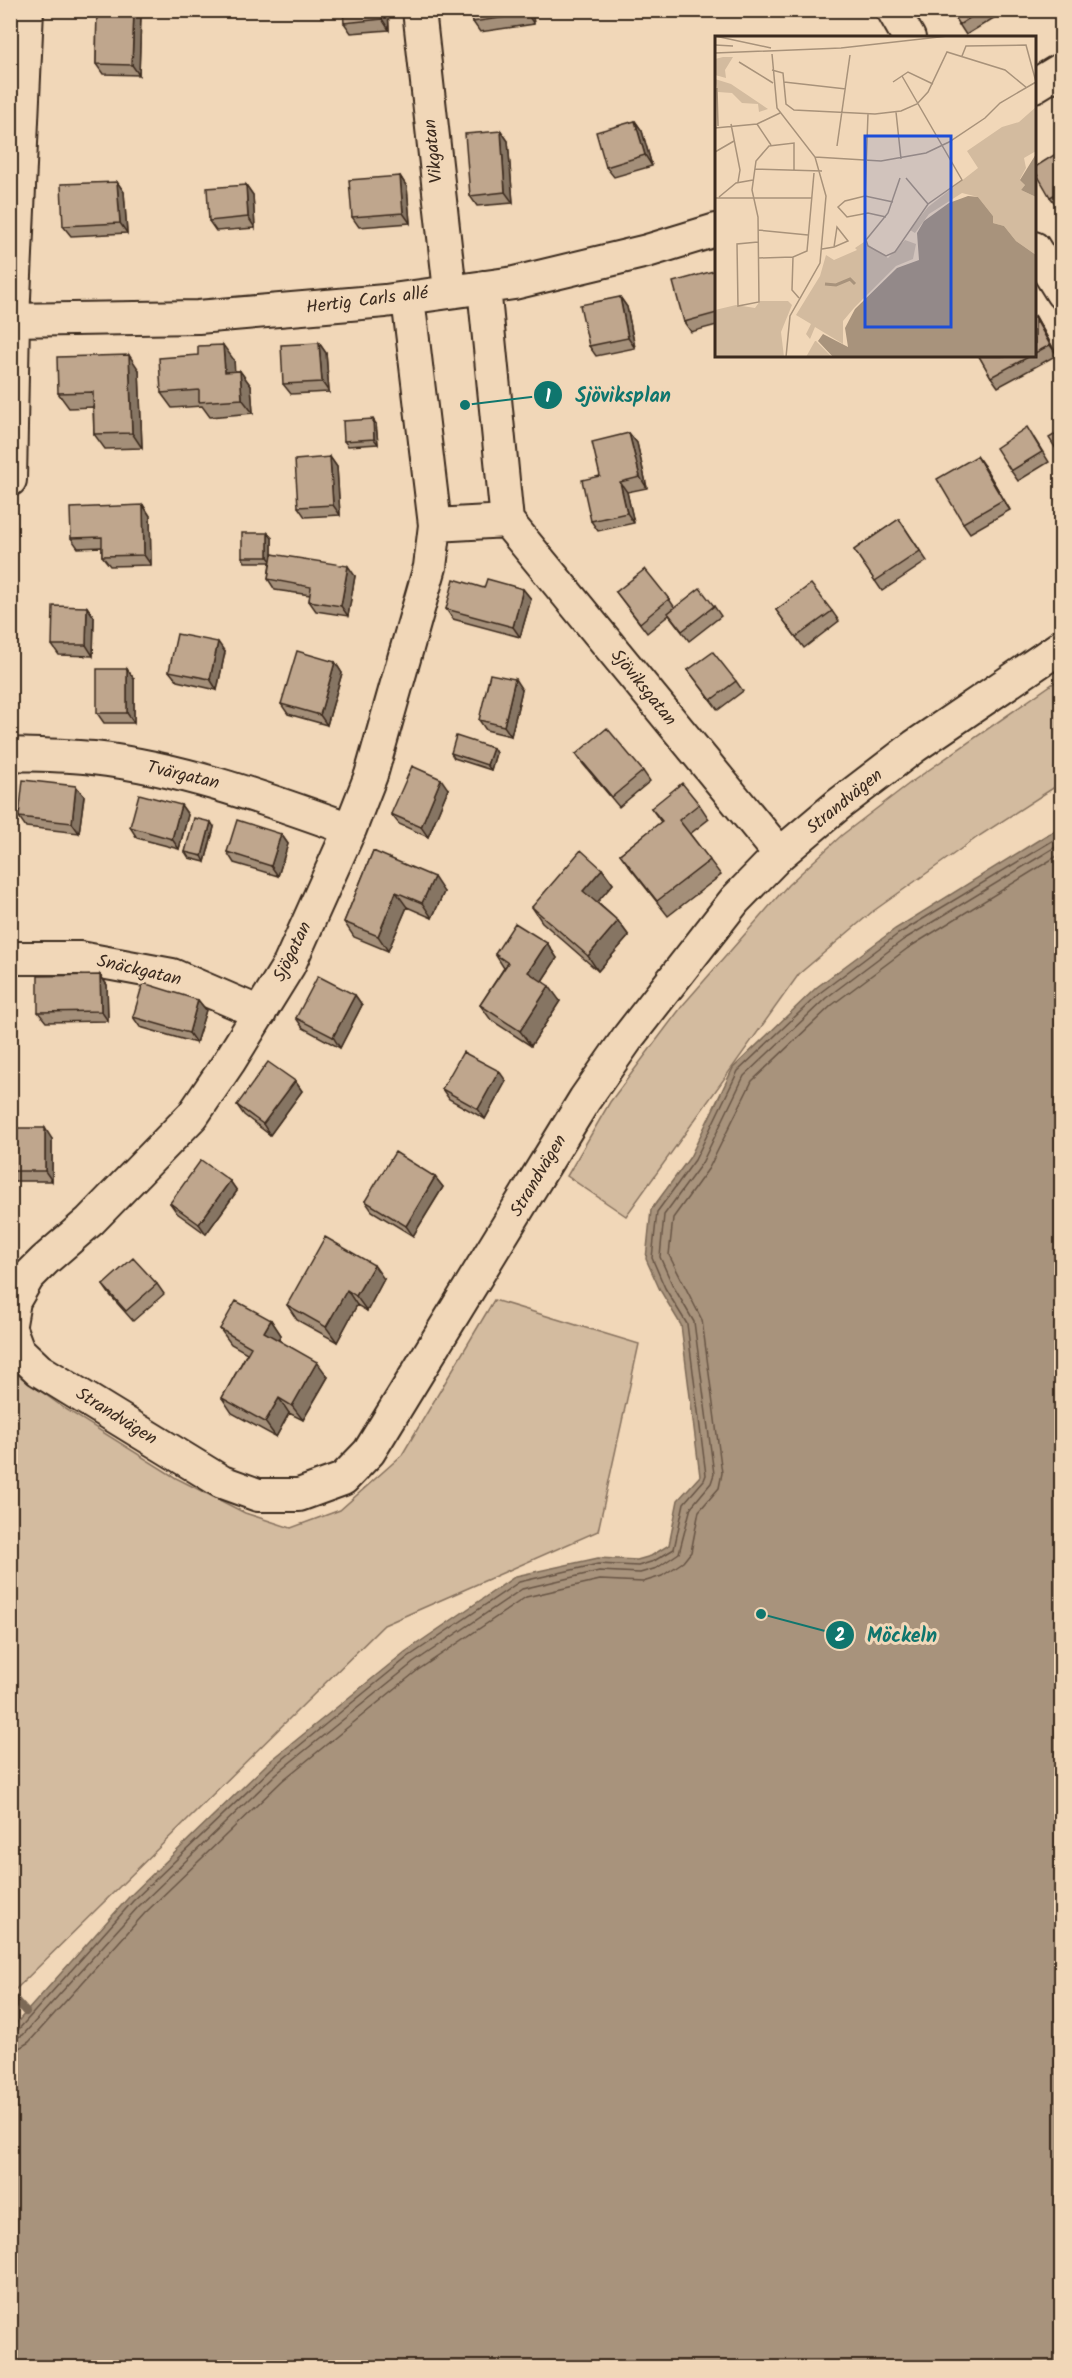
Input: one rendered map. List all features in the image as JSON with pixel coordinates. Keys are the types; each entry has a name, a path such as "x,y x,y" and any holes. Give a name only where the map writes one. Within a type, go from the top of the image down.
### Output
{"street":[{"path":"10,480 12,320 27,10"},
{"name":"Vikgatan","path":"419,10 450,291"},
{"path":"893,10 908,36"},
{"path":"1036,85 1062,69"},
{"name":"Hertig Carls allé","path":"12,320 198,317 408,298 514,283 571,270 715,231"},
{"path":"1036,250 1062,293"},
{"path":"435,525 507,521 484,287"},
{"name":"Sjögatan","path":"12,1318 28,1277 90,1221 192,1115 260,1013 289,965 350,829 371,775 430,567 435,525 408,298"},
{"name":"Sjöviksgatan","path":"507,521 780,855"},
{"name":"Strandvägen","path":"12,1318 18,1350 39,1370 222,1482 258,1495 299,1495 342,1479 369,1452 585,1099 629,1036 735,900 780,855 915,746 1062,646"},
{"name":"Tvärgatan","path":"10,754 93,758 154,768 235,788 350,829"},
{"name":"Snäckgatan","path":"10,958 80,958 172,975 260,1013"}],"shaded area":[{"path":"1061,678 1061,783 979,836 872,912 799,974 626,1216 567,1176 610,1102 683,1005 788,885 842,835 910,783"},
{"path":"494,1300 639,1344 598,1531 384,1625 11,1994 11,1370 64,1408 176,1478 245,1513 291,1528 340,1510 402,1455"}],"water":[{"path":"1061,828 1061,2367 11,2367 11,2029 129,1897 268,1763 405,1652 516,1576 598,1558 637,1560 651,1556 669,1545 678,1500 700,1476 681,1325 660,1290 646,1259 651,1210 690,1157 733,1068 817,987 895,929"}],"building":[{"path":"97,10 134,10 132,65 96,64"},
{"path":"343,10 381,10 382,19 344,23"},
{"path":"471,10 526,10 527,14 473,22"},
{"path":"950,10 982,10 959,25"},
{"path":"635,121 645,155 606,167 596,132"},
{"path":"501,131 505,192 470,196 465,134"},
{"path":"1062,150 1062,191 1050,197 1036,173 1036,166"},
{"path":"400,176 403,213 352,217 349,180"},
{"path":"117,182 120,223 63,226 61,184"},
{"path":"246,185 248,217 209,221 207,188"},
{"path":"715,271 715,314 684,322 673,282"},
{"path":"620,297 628,338 589,346 580,305"},
{"path":"1036,320 1050,345 1036,352"},
{"path":"319,343 322,382 283,384 281,345"},
{"path":"223,345 225,372 240,371 242,399 199,402 199,390 161,393 159,358 198,355 198,346"},
{"path":"129,355 132,433 94,434 93,392 58,393 57,357"},
{"path":"980,357 1028,357 991,377"},
{"path":"373,419 374,439 344,441 343,421"},
{"path":"1027,427 1042,452 1011,471 996,448"},
{"path":"1062,430 1062,458 1049,438"},
{"path":"629,433 640,477 620,482 627,513 591,521 582,480 600,476 592,442"},
{"path":"977,456 1003,500 963,523 937,479"},
{"path":"330,457 333,505 298,507 295,460"},
{"path":"143,505 144,555 102,556 102,537 71,538 70,508"},
{"path":"899,519 920,551 875,581 854,550"},
{"path":"242,533 268,533 268,557 242,557"},
{"path":"272,554 348,566 341,606 309,601 311,587 268,579"},
{"path":"645,569 669,599 640,623 616,592"},
{"path":"454,579 484,588 487,579 523,589 513,627 446,609"},
{"path":"811,584 832,611 796,637 776,610"},
{"path":"700,588 714,606 682,631 668,613"},
{"path":"53,606 87,607 86,645 52,645"},
{"path":"177,634 218,642 210,679 169,671"},
{"path":"297,651 335,662 320,715 281,704"},
{"path":"713,652 736,681 711,700 688,670"},
{"path":"97,669 127,669 127,713 97,713"},
{"path":"490,674 515,679 504,726 479,720"},
{"path":"607,728 643,771 612,797 576,754"},
{"path":"456,736 493,748 487,765 451,753"},
{"path":"412,766 441,779 421,827 391,814"},
{"path":"23,780 76,786 72,823 19,817"},
{"path":"682,783 699,804 679,820 710,860 657,901 620,854 662,821 651,808"},
{"path":"139,794 181,805 172,839 130,827"},
{"path":"194,818 211,822 202,856 185,852"},
{"path":"237,820 281,834 271,866 227,852"},
{"path":"581,850 602,869 583,891 618,921 588,956 532,907"},
{"path":"373,851 434,877 422,903 396,892 378,936 344,922"},
{"path":"515,923 547,943 528,972 549,986 520,1031 480,1005 508,963 495,954"},
{"path":"100,975 101,1011 38,1012 38,976"},
{"path":"318,976 355,995 333,1037 296,1018"},
{"path":"143,983 198,1000 189,1033 133,1017"},
{"path":"463,1052 499,1071 478,1109 442,1089"},
{"path":"268,1062 295,1081 263,1124 237,1105"},
{"path":"10,1128 45,1128 45,1171 10,1171"},
{"path":"395,1152 435,1177 406,1226 365,1201"},
{"path":"201,1160 230,1181 199,1224 170,1203"},
{"path":"325,1237 374,1265 356,1296 347,1290 326,1327 287,1305"},
{"path":"133,1258 157,1284 126,1311 103,1285"},
{"path":"236,1301 271,1320 264,1332 317,1362 292,1406 279,1398 265,1422 222,1398 251,1347 220,1329"}],"waterway":[{"path":"10,1994 26,2012"}],"place":[{"name":"Sjöviksplan","path":"465,405"},
{"name":"Möckeln","path":"761,1614"}]}
